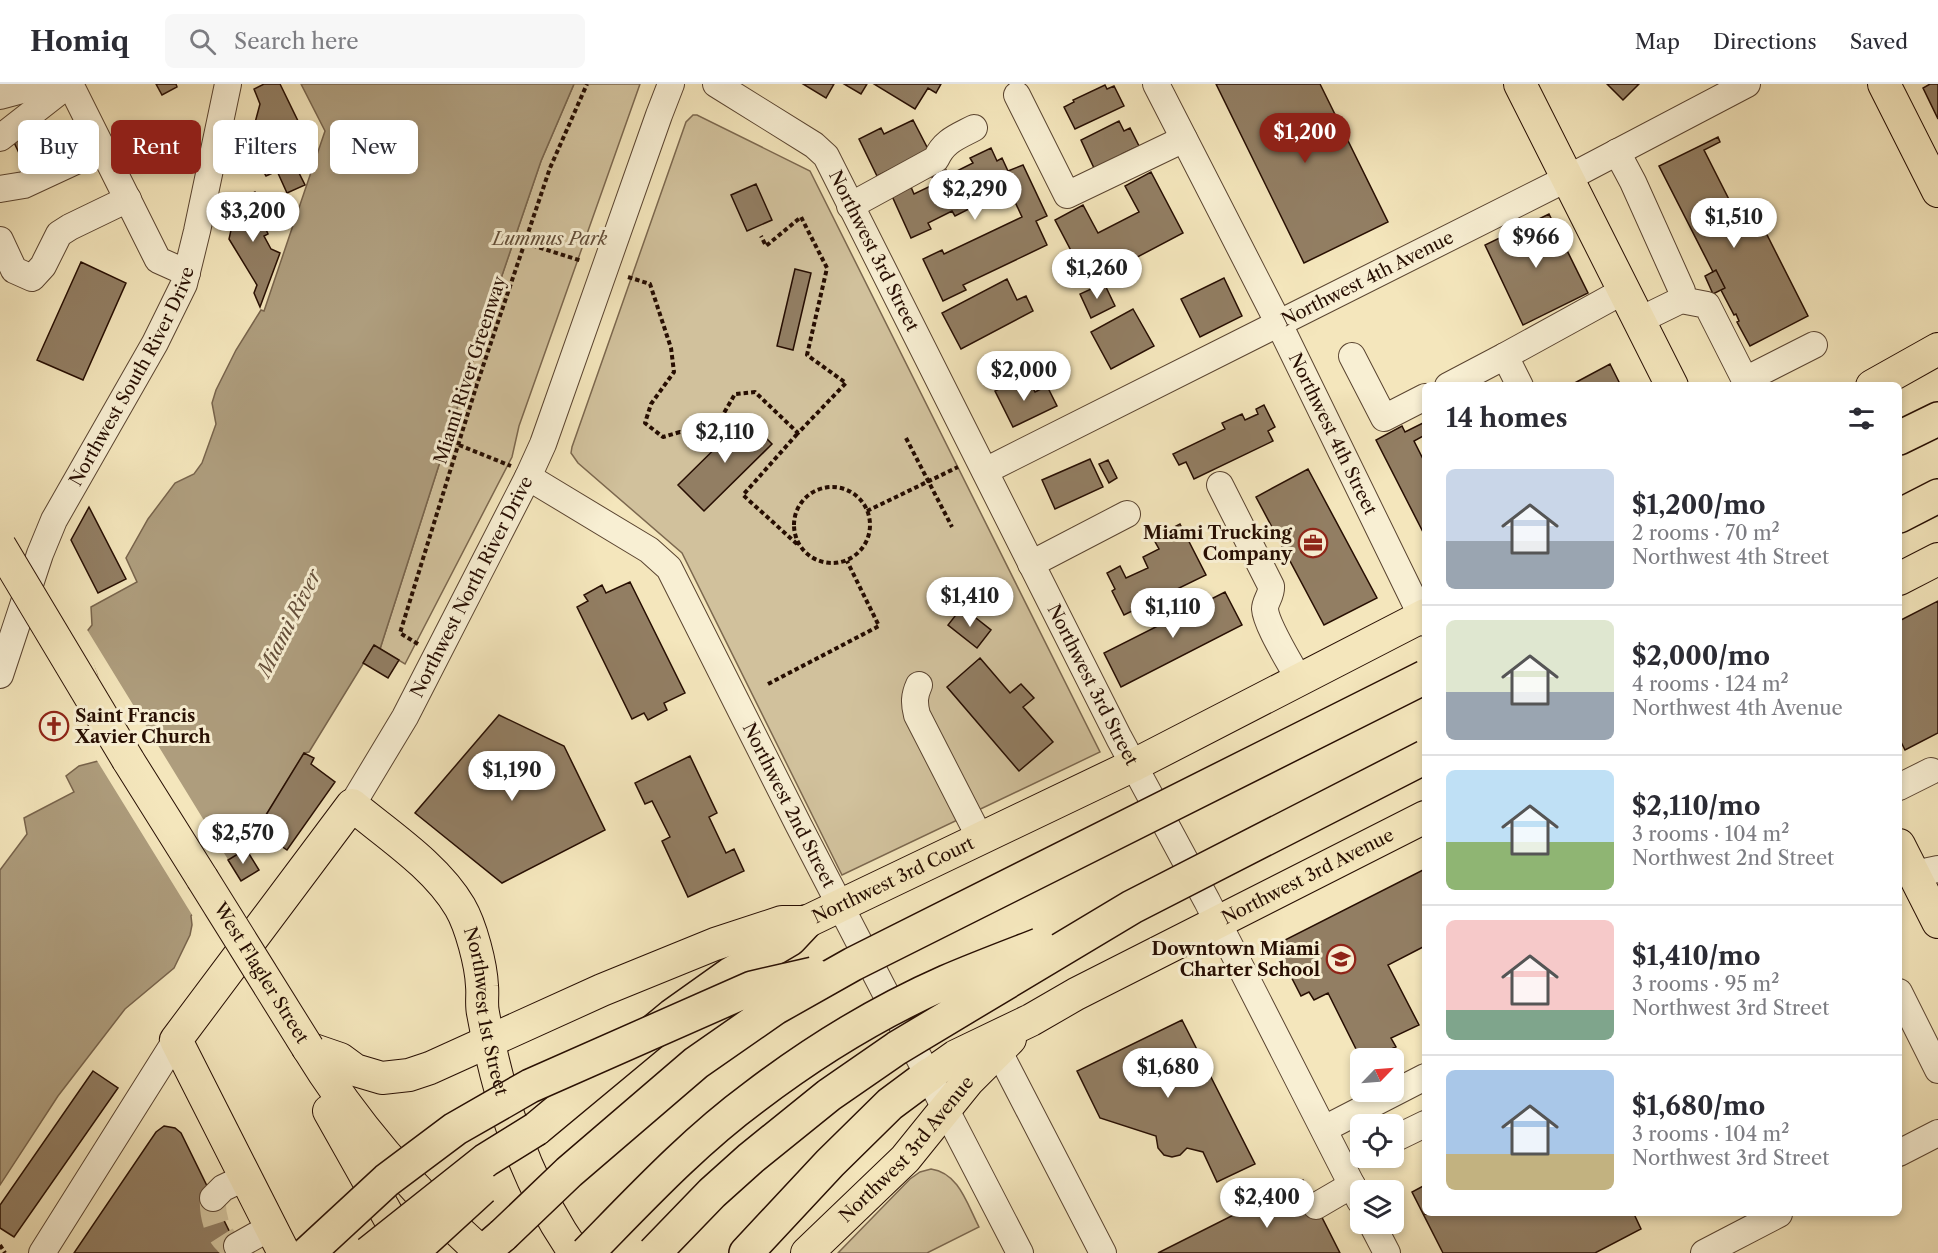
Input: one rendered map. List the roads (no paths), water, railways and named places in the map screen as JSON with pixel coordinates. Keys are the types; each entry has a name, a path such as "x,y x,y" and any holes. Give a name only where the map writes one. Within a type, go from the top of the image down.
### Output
{"highway":[{"path":"1902,437 1938,419"},
{"path":"1902,514 1938,496"},
{"path":"493,1247 569,1172 696,1063 775,1008 853,964 1422,679"},
{"path":"654,1253 712,1193 751,1158 845,1083 932,1026 1132,907 1422,760"},
{"path":"587,1253 694,1146 754,1096 822,1050 865,1024 945,983 1132,907"},
{"path":"369,1253 486,1160 536,1129 672,1016 731,974 790,939 806,922"},
{"path":"308,1253 387,1180 455,1130 530,1086 752,988 853,964"},
{"path":"746,1253 830,1162 890,1104 929,1075"},
{"path":"410,1253 496,1175 536,1129"}],"main road":[{"path":"1520,84 1670,382"},
{"path":"1884,84 1938,191"},
{"path":"1879,382 1938,349"},
{"name":"West Flagler Street","path":"0,546 128,760 347,1107 408,1181 439,1213 493,1247"},
{"path":"1902,577 1938,559"},
{"name":"Northwest 3rd Court","path":"313,1056 339,1059 355,1070 372,1077 394,1078 430,1068 602,990 715,944 782,922 806,922 1134,765 1422,619"},
{"name":"Northwest 1st Street","path":"351,805 420,862 452,894 468,922 482,984 482,1010 505,1104 519,1144 540,1191 575,1253"},
{"name":"Northwest North River Drive","path":"176,1040 351,805"},
{"name":"Northwest 3rd Avenue","path":"929,1075 956,1056 1031,1020 1076,994 1422,819"},
{"path":"1910,858 1938,922"},
{"path":"482,984 496,1005 504,1012 523,1020 536,1021"},
{"name":"Northwest 3rd Avenue","path":"807,1253 905,1159 968,1080 1031,1020"},
{"path":"176,1040 277,1240"},
{"name":"West Flagler Street","path":"313,1056 322,1098 410,1253"}],"street":[{"path":"0,96 45,84"},
{"path":"0,138 69,84 80,120"},
{"name":"Northwest South River Drive","path":"2,662 54,520 176,303 187,273 228,84"},
{"name":"Northwest North River Drive","path":"351,805 410,709 520,472 543,444 658,115 671,84"},
{"name":"Northwest 3rd Street","path":"716,84 820,149 831,165 1134,765 1218,922 1324,1129 1354,1177"},
{"name":"Northwest 4th Avenue","path":"985,471 1568,178 1617,152 1717,91 1747,84"},
{"name":"Northwest 4th Street","path":"1162,86 1184,139 1279,324 1422,614"},
{"path":"1017,95 1067,195 1184,139"},
{"path":"850,206 936,159 940,149 946,143 974,128"},
{"path":"1617,152 1634,182 1682,291 1681,300"},
{"path":"99,163 128,199 158,260 187,273"},
{"path":"0,189 24,185 46,174"},
{"path":"0,240 14,270 32,278 43,266 59,234 128,199"},
{"path":"1456,382 1625,290"},
{"path":"1640,320 1681,300 1707,305 1745,380 1814,345"},
{"path":"1352,356 1384,418 1422,399"},
{"path":"1505,356 1518,382"},
{"name":"Northwest 2nd Street","path":"520,472 649,550 669,568 1020,1253"},
{"path":"1220,485 1271,586 1266,603 1267,616 1299,680"},
{"path":"1031,564 1127,514"},
{"path":"919,685 914,703 917,715 980,838"},
{"path":"1902,786 1936,773"},
{"path":"1902,998 1938,1070"},
{"path":"42,1253 176,1040"},
{"path":"998,1050 1103,1253"},
{"path":"1324,1129 1422,1079"},
{"path":"1404,1134 1422,1125"},
{"path":"1902,1151 1938,1133"},
{"path":"213,1198 223,1188 246,1177"},
{"path":"1316,1206 1354,1177"},
{"path":"1704,1253 1746,1243 1777,1216"},
{"path":"1377,1234 1387,1253"},
{"path":"237,1246 277,1240"}],"water":[{"name":"Miami River","path":"301,84 574,84 541,161 463,390 380,649 374,646 309,752 304,753 266,815 255,827 263,833 191,916 190,935 174,968 125,1009 58,1096 0,1185 0,870 27,834 24,818 74,792 66,776 79,766 98,761 105,748 104,692 85,634 92,625 91,607 137,582 126,558 148,519 175,483 194,474 202,463 216,424 212,403 216,390 236,350 261,310 264,311 310,174 318,174 318,152 325,131"}],"tunnel":[{"path":"213,1198 217,1227 228,1243 237,1246"}],"place":[{"name":"Miami Trucking Company","path":"1313,543"},
{"name":"Saint Francis Xavier Church","path":"54,726"},
{"name":"Downtown Miami Charter School","path":"1341,959"}],"park label":[{"name":"Lummus Park","path":"550,239"}]}
